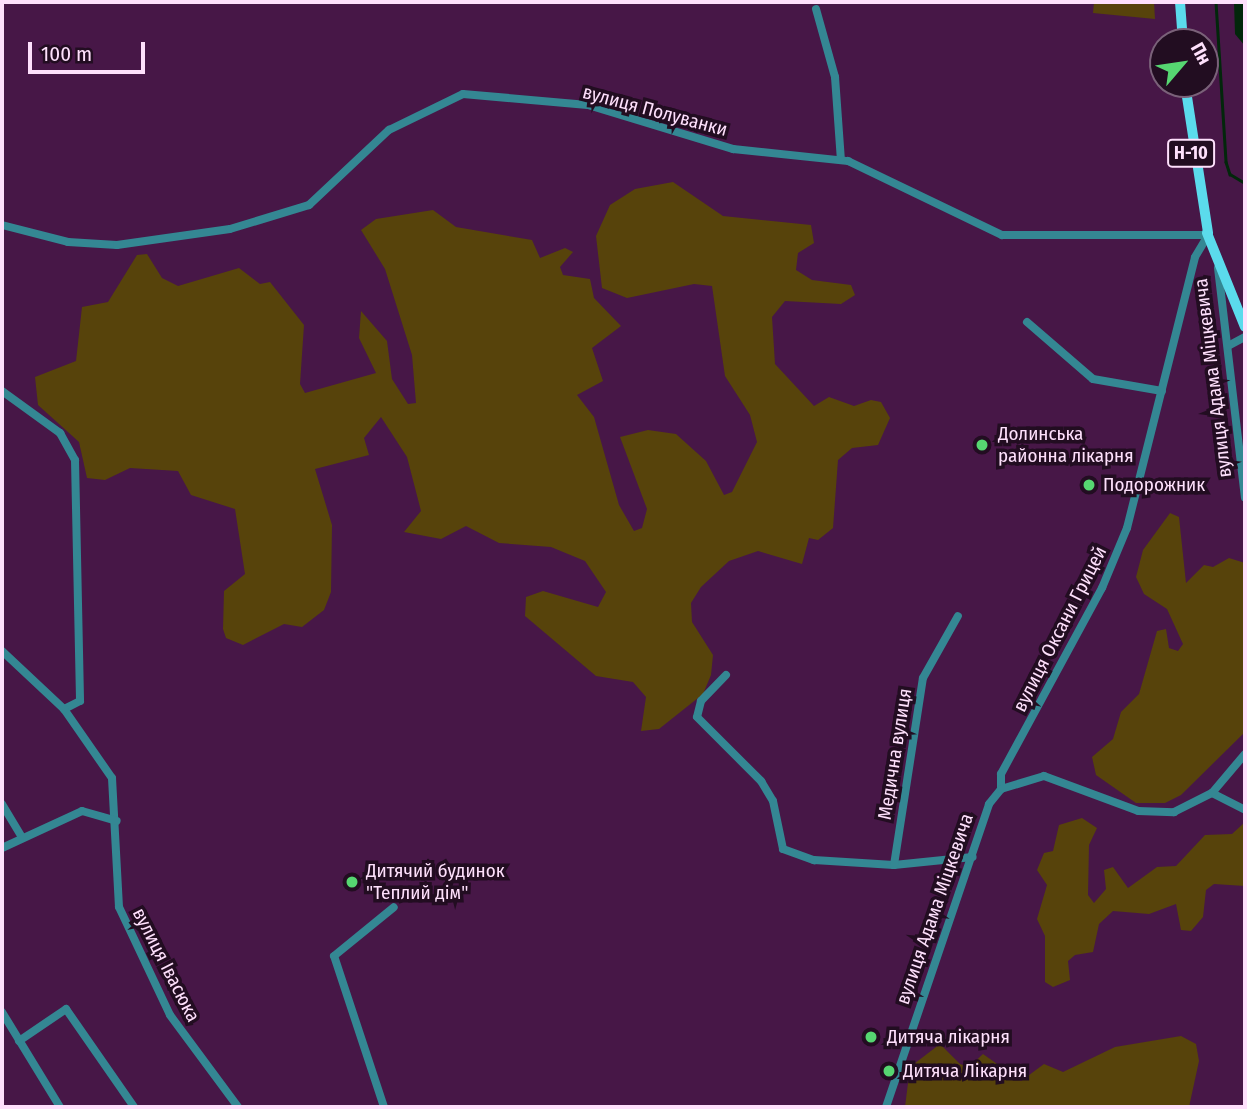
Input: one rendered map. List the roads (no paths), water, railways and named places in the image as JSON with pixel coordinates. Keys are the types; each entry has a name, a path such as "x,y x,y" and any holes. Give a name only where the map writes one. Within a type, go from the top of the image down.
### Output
{"main road":[{"path":"1180,2 1181,28"},
{"name":"вулиця Адама Міцкевича","path":"1187,98 1205,217 1216,256"},
{"name":"Н-10","path":"1216,256 1245,327"}],"street":[{"path":"816,9 835,77 841,160"},
{"name":"вулиця Полуванки","path":"2,225 68,242 117,245 230,229 309,205 389,130 463,94 588,105 733,149 841,160 902,182 1002,235 1209,236"},
{"name":"вулиця Оксани Грицей","path":"1001,789 1001,774 1112,564 1162,391 1198,244 1209,236"},
{"name":"вулиця Адама Міцкевича","path":"1216,256 1245,497"},
{"path":"1027,322 1093,379 1162,391"},
{"path":"1228,346 1245,337"},
{"path":"2,391 60,433 75,460 80,701 64,709"},
{"name":"Медична вулиця","path":"894,865 923,678 958,616"},
{"name":"вулиця Івасюка","path":"2,651 64,709 112,778 117,821 119,907 170,1015 238,1107"},
{"path":"726,675 701,701 697,718 761,781 773,801 783,849 814,860 894,865 973,857"},
{"path":"1001,789 1044,776 1152,813 1174,812 1212,793 1245,754"},
{"name":"вулиця Адама Міцкевича","path":"886,1107 989,804 1001,789"},
{"path":"1212,793 1245,810"},
{"path":"2,804 21,836"},
{"path":"2,848 21,836 82,811 117,821"},
{"path":"384,1107 334,956 394,907"},
{"path":"19,1041 66,1009 134,1107"},
{"path":"2,1012 61,1107"}],"waterway":[{"path":"1216,2 1226,162 1230,174 1245,183"}],"place":[{"name":"Долинська районна лікарня","path":"982,445"},
{"name":"Подорожник","path":"1089,485"},
{"name":"Дитячий будинок \"Теплий дім\"","path":"352,882"},
{"name":"Дитяча лікарня","path":"871,1037"},
{"name":"Дитяча Лікарня","path":"889,1071"}]}
